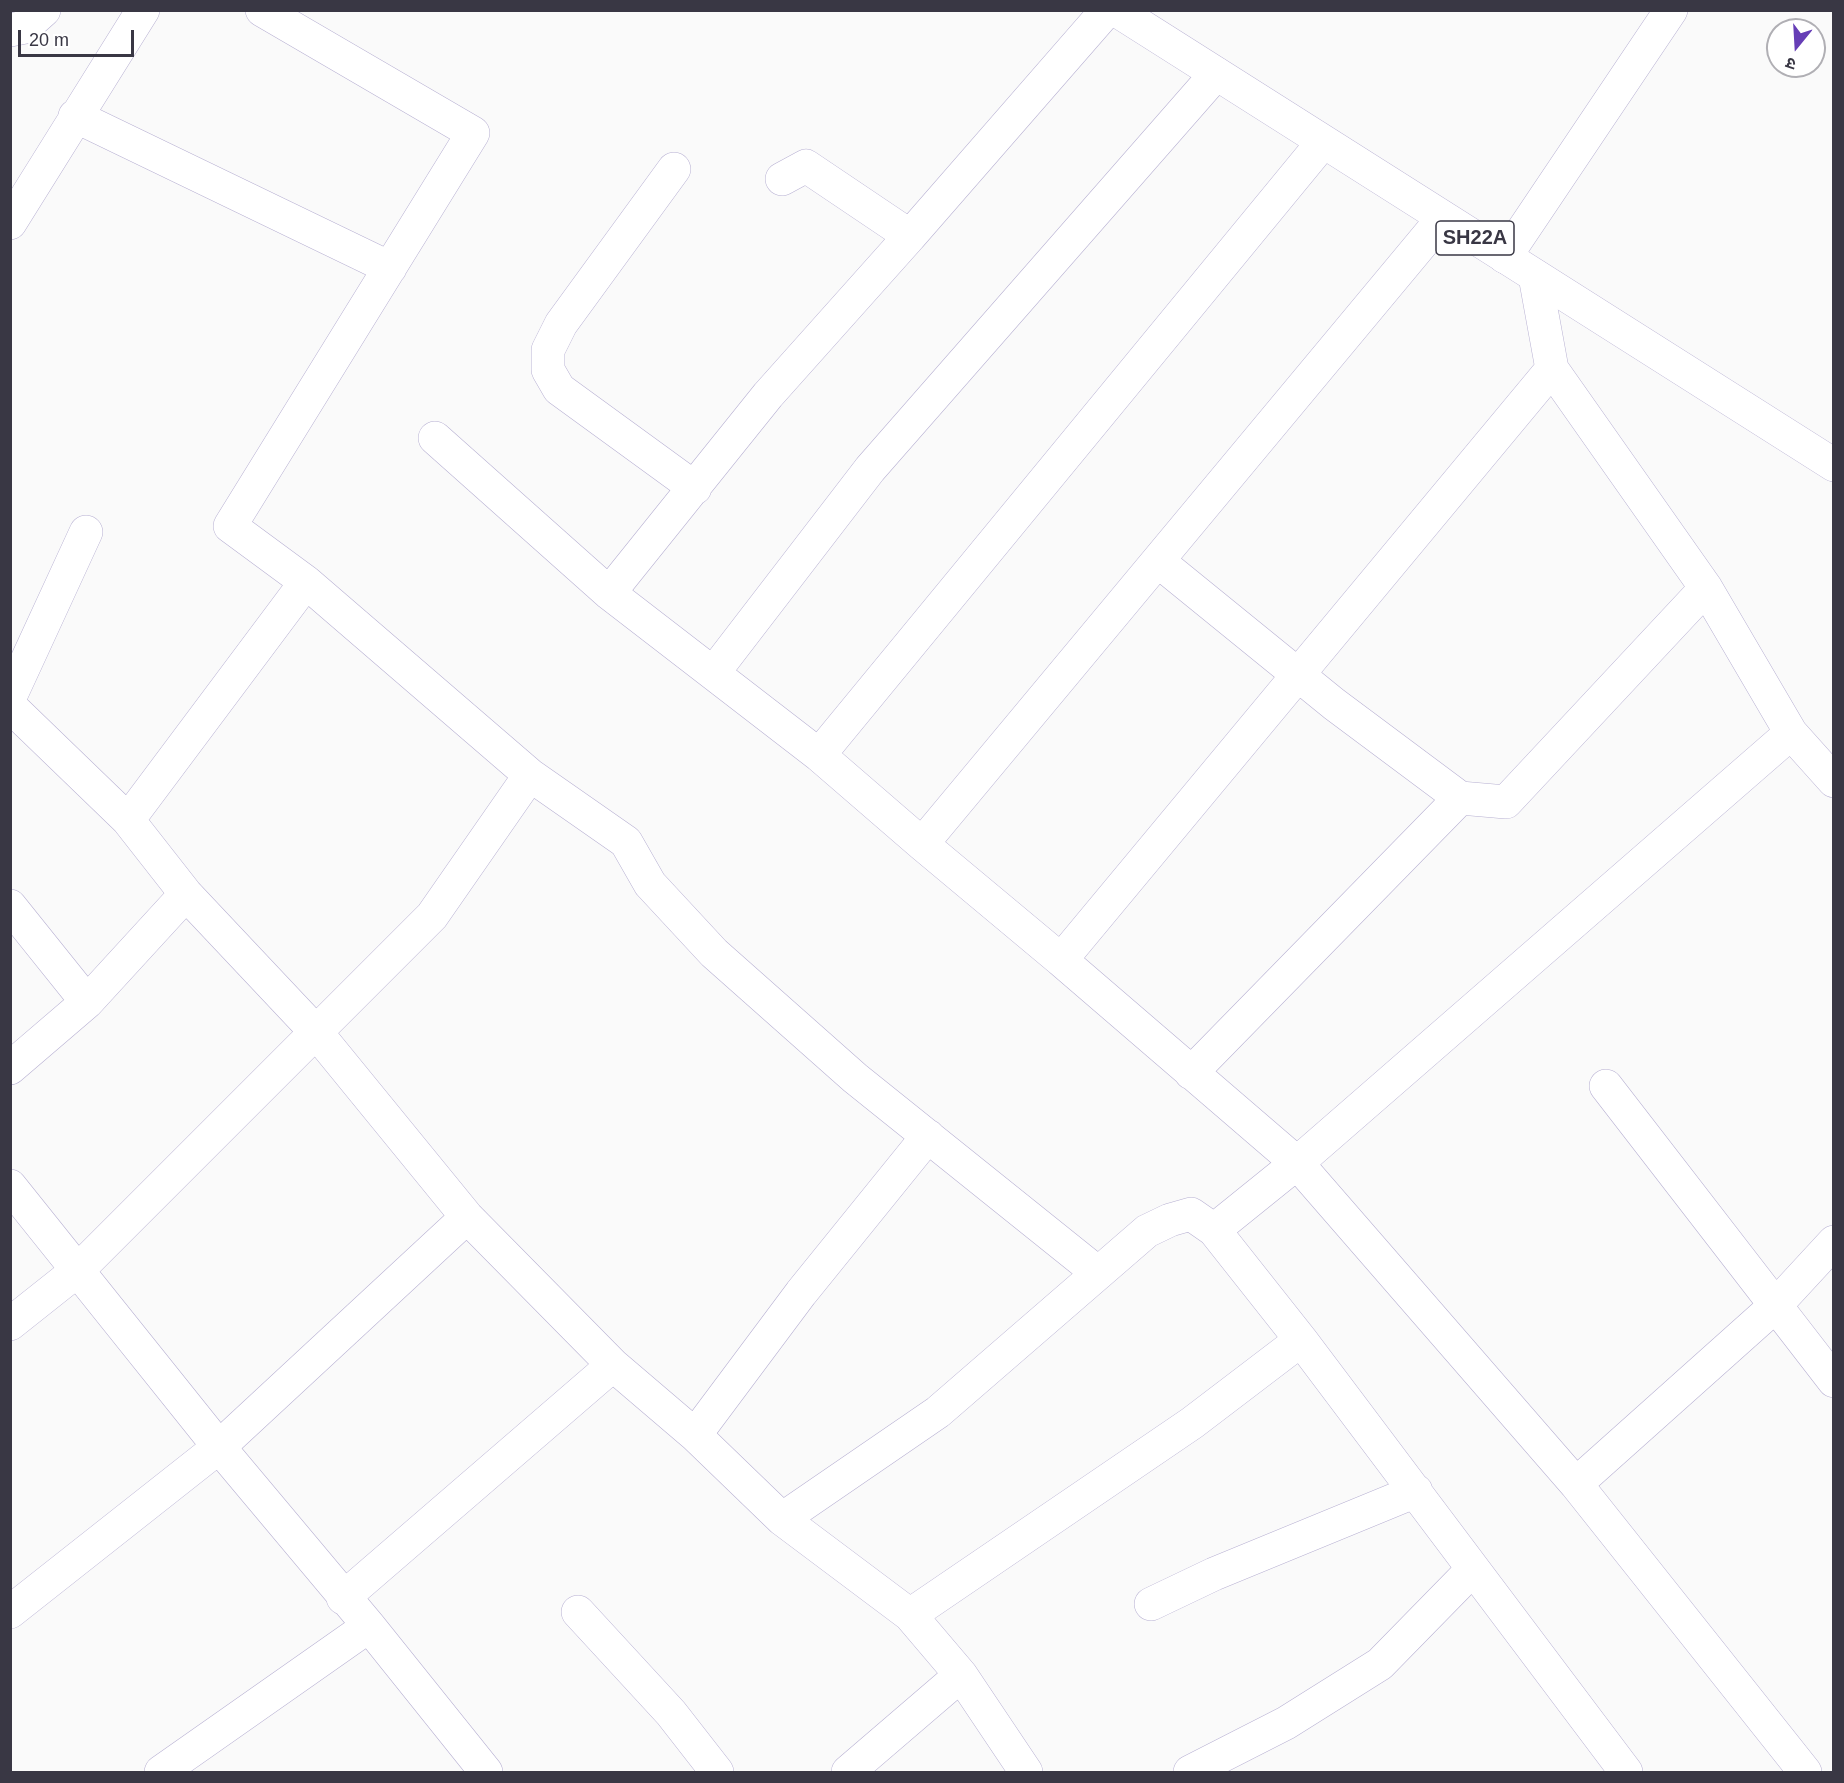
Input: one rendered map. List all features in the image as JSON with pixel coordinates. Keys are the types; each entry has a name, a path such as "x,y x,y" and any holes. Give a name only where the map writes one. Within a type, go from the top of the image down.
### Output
{"street":[{"path":"10,223 142,10"},
{"path":"262,10 473,133 230,526 306,582 530,775 626,842 650,885 714,953 855,1078 1098,1273"},
{"path":"609,593 768,395 1107,10"},
{"name":"SH22A","path":"1116,10 1833,465"},
{"path":"1505,257 1671,10"},
{"path":"714,672 870,469 1216,74"},
{"path":"75,116 390,268"},
{"path":"819,754 1323,142"},
{"path":"782,179 806,166 910,236"},
{"path":"675,169 561,324 548,350 548,370 559,389 695,488"},
{"path":"921,844 1443,218"},
{"path":"1535,276 1552,369 1706,588 1791,733 1833,781"},
{"path":"1061,960 1552,369"},
{"path":"435,438 609,593 819,754 921,844 1061,960 1297,1163 1576,1484 1805,1773"},
{"path":"10,697 86,532"},
{"path":"1158,561 1298,675 1460,798 1506,802 1706,588"},
{"path":"128,820 306,582"},
{"path":"10,706 128,820 186,894 316,1032 467,1217 613,1365 695,1435 782,1519 910,1615 961,1675 1026,1773"},
{"path":"1214,1230 1297,1163 1791,733"},
{"path":"10,1324 78,1270 432,916 530,775"},
{"path":"1191,1073 1460,798"},
{"path":"10,1068 87,1002 186,894"},
{"path":"10,906 87,1002"},
{"path":"1606,1086 1833,1381"},
{"path":"695,1435 801,1293 928,1136"},
{"path":"10,1186 219,1447 343,1598 369,1626 486,1773"},
{"path":"782,1519 938,1412 1147,1231 1170,1220 1191,1214 1214,1230 1301,1340 1626,1773"},
{"path":"10,1612 219,1447 467,1217"},
{"path":"1576,1484 1774,1307 1833,1242"},
{"path":"910,1615 1192,1423 1301,1340"},
{"path":"343,1598 613,1365"},
{"path":"1151,1604 1214,1574 1416,1491"},
{"path":"1190,1773 1286,1723 1380,1664 1473,1569"},
{"path":"578,1611 671,1713 717,1773"},
{"path":"161,1773 369,1626"},
{"path":"848,1773 961,1675"}]}
